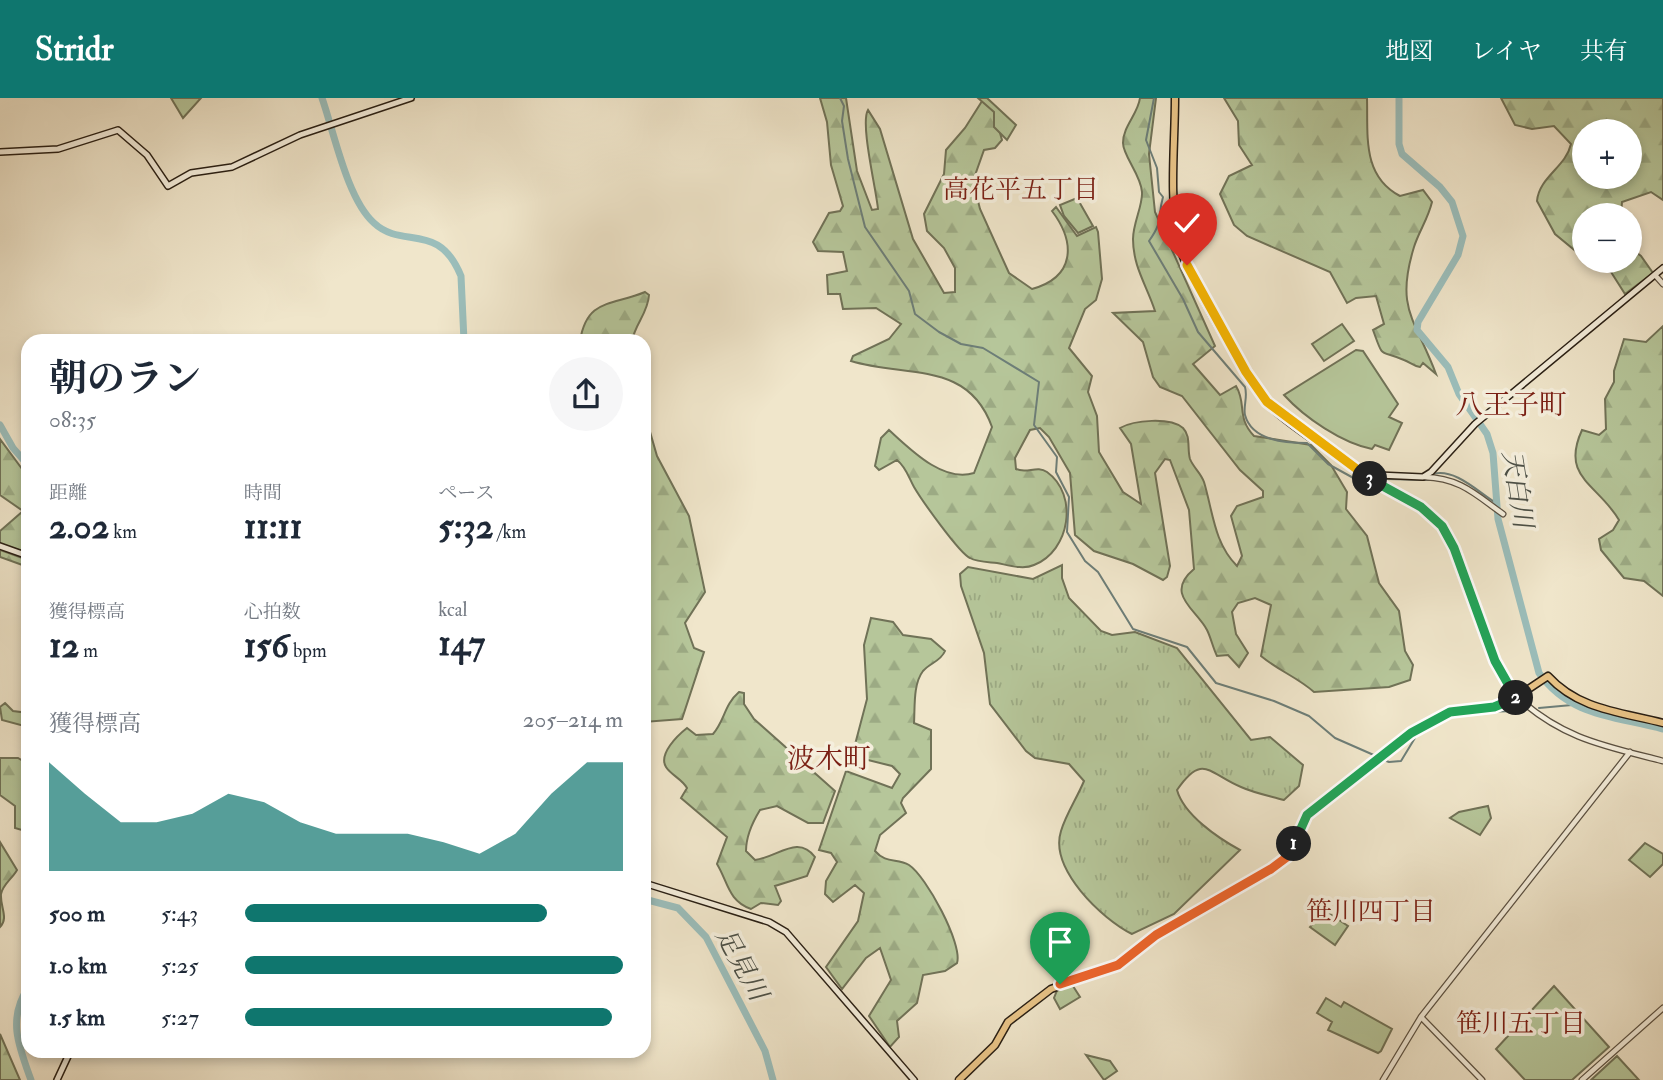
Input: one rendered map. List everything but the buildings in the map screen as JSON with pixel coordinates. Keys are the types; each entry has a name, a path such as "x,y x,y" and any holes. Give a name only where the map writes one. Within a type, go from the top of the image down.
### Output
{"main road":[{"path":"0,152 58,149 118,130 147,155 168,186 191,173 227,169 287,140 411,98"},
{"path":"1175,98 1177,232 1187,265 1246,372 1267,402 1373,481 1425,510 1442,526 1454,548 1495,661 1517,697"},
{"path":"1373,481 1378,475 1423,477 1484,416 1663,268"},
{"path":"0,546 21,554"},
{"path":"959,1080 995,1045 1008,1022 1051,989 1118,965 1156,935 1281,862 1291,851 1307,815 1377,758 1445,713 1501,706 1548,676 1566,693 1586,704 1663,723"},
{"path":"651,885 769,922 786,932 914,1080"},
{"path":"58,1080 68,1058"}],"street":[{"path":"1655,275 1663,284"},
{"path":"1423,477 1447,478 1503,514"},
{"path":"1517,697 1551,725 1579,738 1663,761"},
{"path":"1383,1080 1421,1017 1630,752"},
{"path":"1582,1080 1663,1008"},
{"path":"1421,1017 1482,1080"}],"green space":[{"path":"171,98 201,98 183,118"},
{"path":"820,98 846,98 857,171 872,210 878,209 867,142 868,110 880,129 913,239 944,293 955,292 955,268 944,248 927,231 924,214 944,174 946,150 965,128 984,98 992,105 1002,140 995,148 984,150 973,181 980,209 1009,273 1032,289 1046,284 1064,267 1068,247 1060,223 1052,211 1056,207 1077,236 1096,227 1098,232 1102,279 1096,300 1085,309 1069,348 1092,376 1088,392 1097,416 1099,452 1123,492 1141,504 1131,444 1120,428 1152,421 1170,422 1183,428 1188,439 1190,459 1204,482 1215,527 1223,547 1237,566 1242,556 1231,516 1237,506 1263,497 1263,491 1240,470 1182,396 1160,387 1153,377 1143,342 1113,313 1155,311 1134,249 1133,233 1142,197 1141,186 1123,143 1125,131 1140,98 1156,98 1149,154 1155,212 1215,346 1193,364 1220,395 1236,386 1245,423 1254,436 1311,445 1331,465 1347,492 1346,509 1367,536 1379,583 1399,611 1405,651 1413,665 1410,680 1389,687 1314,692 1261,656 1271,605 1255,598 1238,603 1232,612 1236,634 1248,653 1239,667 1228,655 1217,656 1207,630 1182,594 1185,578 1194,569 1189,510 1170,460 1165,459 1155,473 1170,566 1167,577 1163,580 1133,564 1094,551 1075,535 1070,473 1049,437 1040,428 1030,430 1015,458 1016,469 1043,470 1057,482 1064,494 1066,522 1056,548 1034,565 1015,567 970,558 932,513 897,460 879,470 875,466 881,438 889,430 917,455 939,469 962,475 974,473 992,427 981,406 968,391 951,381 933,375 851,361 853,356 889,339 901,324 876,308 843,309 840,294 828,294 827,275 847,271 843,252 818,251 813,242 829,213 840,211 843,206 831,165 827,122"},
{"path":"978,98 987,98 1016,125 1007,140 994,127 994,112"},
{"path":"1224,98 1367,98 1370,154 1379,178 1400,196 1423,190 1432,202 1414,247 1406,285 1410,313 1436,374 1423,363 1420,367 1381,350 1373,330 1384,324 1376,296 1356,298 1347,303 1330,272 1247,236 1234,225 1220,194 1229,176 1252,165 1239,145 1238,121"},
{"path":"1501,98 1663,98 1663,200 1651,192 1622,203 1572,203 1572,248 1555,234 1537,201 1542,185 1564,159 1571,144 1554,126 1532,129 1515,125"},
{"path":"1077,198 1093,226 1078,233 1064,216 1060,205"},
{"path":"1642,257 1653,273 1625,294 1612,273 1642,273"},
{"path":"645,292 649,295 634,334 582,334 588,317 595,310"},
{"path":"1342,324 1354,341 1324,361 1312,344"},
{"path":"1663,326 1663,596 1644,581 1624,578 1601,550 1599,539 1613,530 1619,520 1584,480 1576,459 1576,446 1582,430 1599,435 1606,429 1605,399 1614,382 1614,371 1624,339 1646,342"},
{"path":"1356,350 1363,351 1398,404 1389,417 1402,423 1389,450 1375,445 1372,449 1360,446 1337,435 1313,421 1284,395"},
{"path":"651,435 657,456 689,516 705,592 685,623 694,648 704,652 682,719 651,721"},
{"path":"0,439 21,468 21,510 0,495"},
{"path":"21,513 21,551 0,544 0,531"},
{"path":"0,550 21,558 21,564 0,557"},
{"path":"1062,565 1062,578 1069,598 1101,631 1112,635 1135,632 1177,648 1251,740 1270,737 1303,765 1299,786 1284,800 1246,789 1207,769 1193,772 1186,778 1177,790 1187,808 1212,832 1240,850 1174,914 1132,934 1093,905 1070,876 1059,846 1061,831 1084,781 1069,764 1035,758 1026,751 990,704 984,653 961,586 960,574 968,567 1033,579"},
{"path":"871,618 893,622 903,635 931,639 945,651 923,671 915,696 914,723 931,730 931,769 903,798 901,803 906,813 880,835 875,851 883,858 909,865 925,882 949,927 957,963 945,971 923,975 917,1003 897,1021 899,1037 890,1047 869,1016 891,980 880,948 866,958 842,989 826,967 858,921 864,893 855,885 833,902 825,894 826,881 837,862 831,853 819,850 846,771 892,788 900,774 892,766 852,756 867,699 864,645"},
{"path":"739,692 744,693 744,704 754,719 835,791 823,823 808,823 777,806 760,810 746,845 746,851 755,860 795,847 808,850 815,857 807,876 775,886 781,901 778,905 761,903 751,909 743,906 733,896 717,864 727,837 681,798 687,788 668,770 664,762 670,745 687,728 696,735 713,734 730,702"},
{"path":"5,703 13,711 21,712 21,725 2,720 0,707"},
{"path":"0,758 18,758 21,760 21,830 15,828 15,806 0,795"},
{"path":"1488,806 1491,818 1480,835 1450,818 1459,812"},
{"path":"0,842 17,870 1,894 4,916 0,927"},
{"path":"1645,843 1663,854 1663,864 1650,877 1629,860"},
{"path":"1324,910 1348,926 1335,945 1310,927"},
{"path":"1071,983 1080,997 1060,1009 1054,998 1058,988"},
{"path":"1554,986 1609,1047 1572,1080 1525,1080 1496,1049"},
{"path":"1326,998 1341,1007 1344,1002 1392,1029 1381,1051 1378,1053 1328,1030 1332,1022 1317,1013"},
{"path":"0,1034 20,1080 0,1080"},
{"path":"1086,1055 1110,1061 1117,1071 1104,1080"},
{"path":"1617,1056 1639,1080 1591,1080"}],"waterway":[{"name":"足見川","path":"322,98 342,164 365,212 385,231 431,242 442,248 452,259 461,276 464,334"},
{"path":"840,98 844,106 842,121 848,159 865,227 909,291 915,314 939,332 961,344 983,348 1039,382 1034,425 1057,457 1056,472 1069,497 1067,532 1085,561 1098,572 1133,629 1187,647 1216,683 1274,701 1309,716 1335,738 1376,756"},
{"path":"1154,98 1146,140 1157,168 1159,192 1163,197 1158,223 1149,241 1183,299 1198,332 1245,387 1245,415 1255,430 1271,439 1307,443 1328,464 1368,486"},
{"name":"天白川","path":"1399,98 1399,144 1402,154 1440,187 1452,202 1463,236 1458,255 1418,322 1417,330 1448,367 1459,394 1487,434 1493,453 1498,519 1539,673 1551,688 1579,707 1663,729"},
{"path":"0,425 21,457"},
{"path":"1433,474 1450,474 1496,503"},
{"path":"1386,479 1429,480"},
{"path":"1539,708 1572,705"},
{"path":"1474,712 1521,711"},
{"path":"1381,759 1389,762 1401,761 1418,733"},
{"name":"足見川","path":"651,901 678,908 706,937 765,1051 773,1080"},
{"path":"21,1003 17,1022 21,1051"},
{"path":"23,1058 31,1080"}],"district":[{"name":"高花平五丁目","path":"1021,189"},
{"name":"八王子町","path":"1511,404"},
{"name":"波木町","path":"829,758"},
{"name":"笹川四丁目","path":"1371,911"},
{"name":"笹川五丁目","path":"1521,1023"}],"route":[{"path":"1060,984 1109,970 1156,935 1271,869 1287,857 1302,821 1316,806 1411,733 1441,715 1494,707 1517,697 1504,680 1495,661 1454,548 1442,526 1425,510 1354,470 1273,409 1254,386 1187,265"}]}
